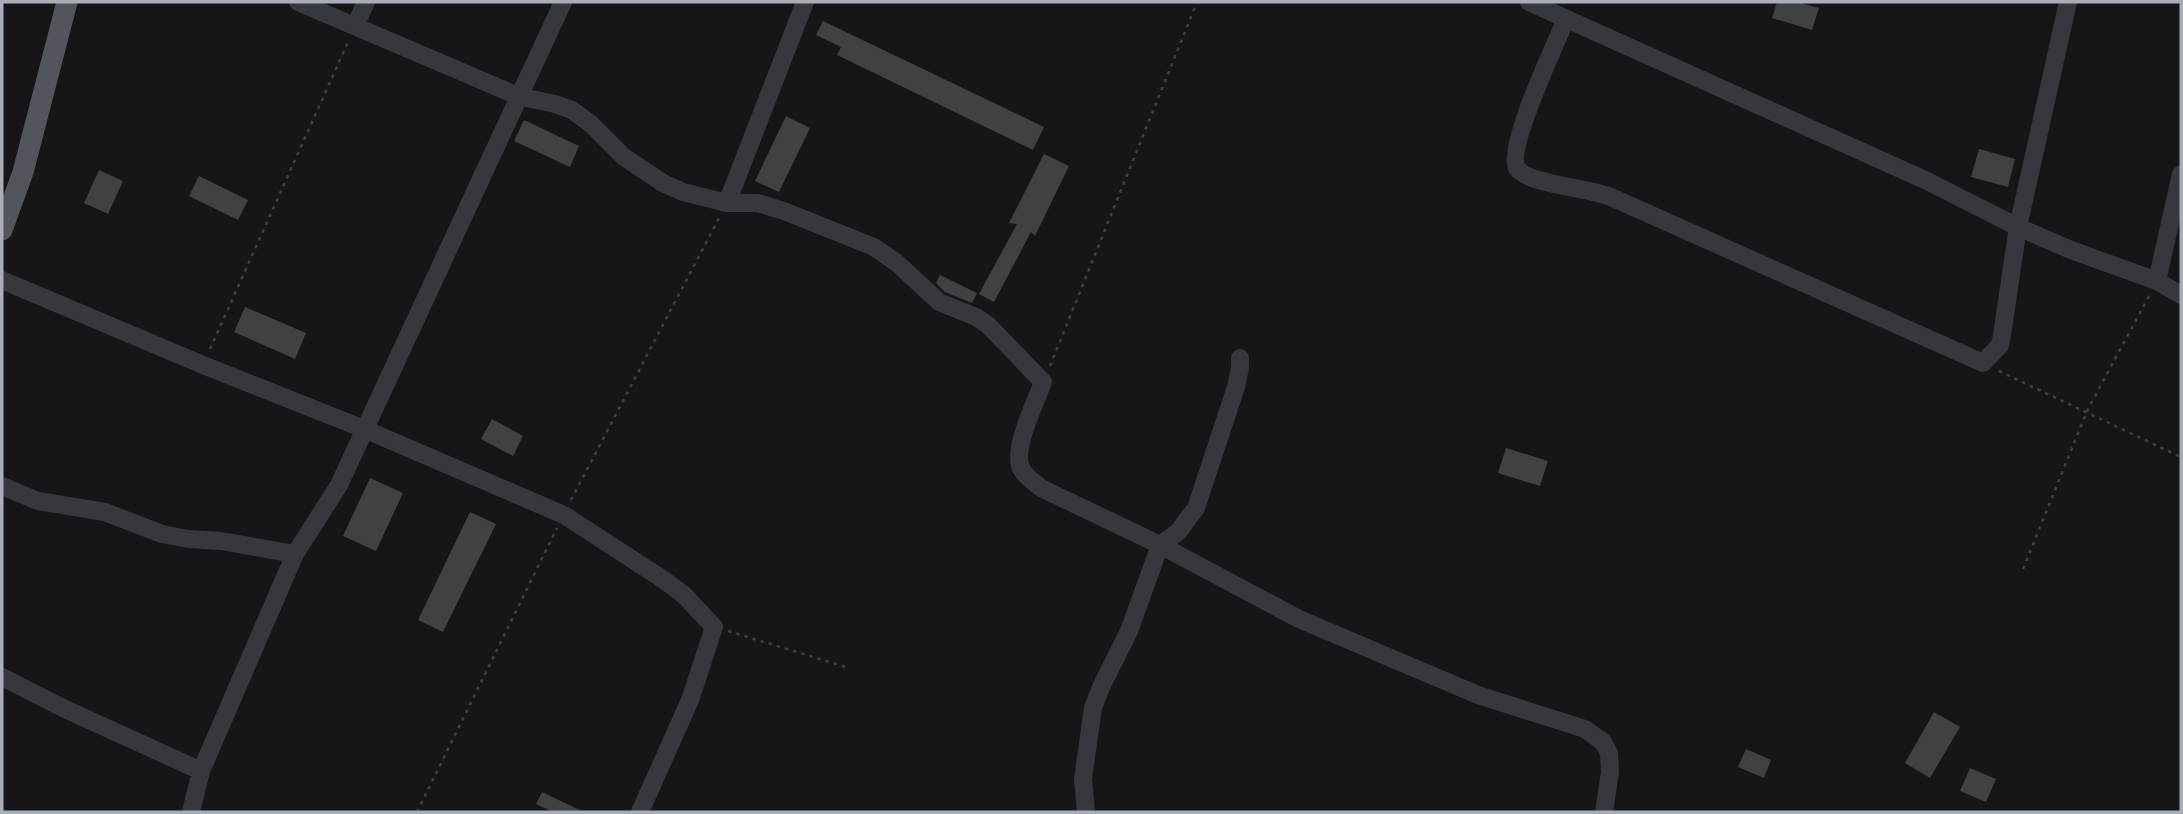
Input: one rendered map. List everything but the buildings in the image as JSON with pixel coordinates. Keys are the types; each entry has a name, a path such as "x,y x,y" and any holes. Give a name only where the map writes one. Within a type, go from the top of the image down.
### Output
{"main road":[{"path":"2,230 23,172 67,2"}],"street":[{"path":"298,2 518,96 572,110 591,124 624,157 663,183 683,192 727,203 758,203 874,247 897,263 939,302 976,317 988,325 1044,382 1019,453 1022,470 1041,488 1160,545 1299,619 1478,695 1586,729 1603,742 1609,753 1610,772 1604,812"},
{"path":"355,26 366,2"},
{"path":"191,812 201,771 295,554 340,485 563,2"},
{"path":"727,203 805,2"},
{"path":"1529,2 1925,180 2018,227 2071,250 2157,281 2181,295"},
{"path":"1566,19 1521,131 1514,157 1520,171 1531,178 1606,195 1983,363 2000,345 2018,227 2068,2"},
{"path":"2157,281 2181,174"},
{"path":"2,280 364,429 564,515 684,595 714,627 690,700 640,812"},
{"path":"1086,812 1083,779 1093,708 1129,631 1160,545 1178,532 1196,508 1236,387 1240,358"},
{"path":"2,486 38,501 105,512 162,534 295,554"},
{"path":"2,677 201,771"}],"path":[{"path":"1044,382 1197,2"},
{"path":"203,365 355,26"},
{"path":"2023,569 2087,411 2157,281"},
{"path":"1983,363 2181,457"},
{"path":"714,627 846,667"}]}
